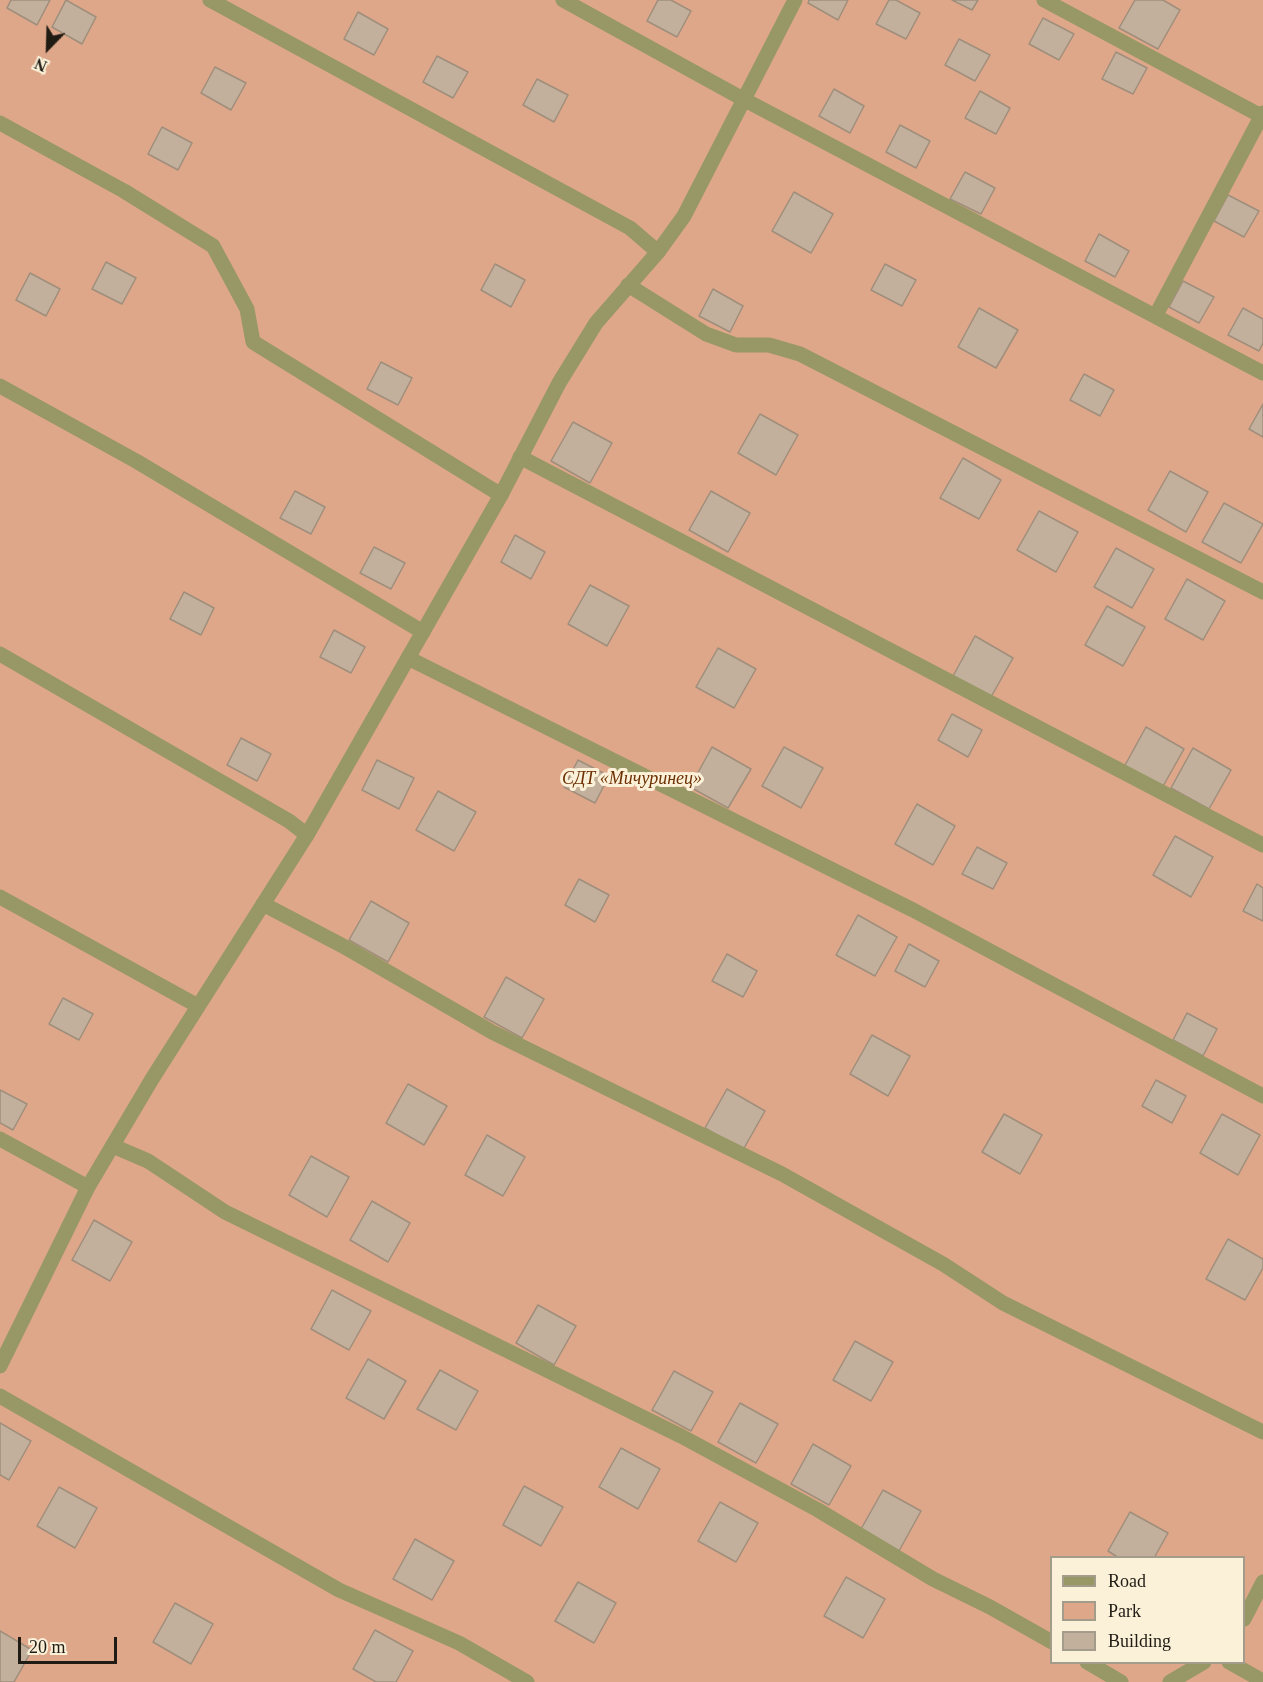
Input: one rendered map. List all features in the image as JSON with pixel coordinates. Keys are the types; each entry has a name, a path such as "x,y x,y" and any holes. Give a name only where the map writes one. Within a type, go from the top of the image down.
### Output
{"street":[{"path":"210,0 630,228 658,252"},
{"path":"563,0 744,99 1263,373"},
{"path":"0,1366 88,1187 198,1006 307,835 501,495 559,383 596,323 658,252 684,216 795,0"},
{"path":"1044,0 1262,115 1156,315"},
{"path":"0,123 124,190 213,246 247,309 253,342 501,495"},
{"path":"628,285 706,334 736,345 769,345 800,354 1263,592"},
{"path":"0,386 136,461 423,632"},
{"path":"520,457 1263,845"},
{"path":"0,654 289,821 307,835"},
{"path":"408,658 913,910 1263,1096"},
{"path":"0,897 198,1006"},
{"path":"263,904 343,946 492,1032 782,1174 944,1264 1003,1303 1263,1432"},
{"path":"0,1139 88,1187"},
{"path":"113,1146 148,1161 225,1212 691,1442 818,1510 933,1579 990,1607 1050,1641"},
{"path":"0,1396 339,1590 459,1643 527,1682"},
{"path":"1245,1616 1263,1582"},
{"path":"1090,1664 1121,1682"},
{"path":"1170,1682 1201,1664"},
{"path":"1233,1664 1263,1681"}],"green space":[{"name":"СДТ «Мичуринец»","path":"0,0 1263,0 1263,1682 0,1682"}],"building":[{"path":"11,0 50,0 37,25 7,8"},
{"path":"66,0 96,17 82,44 52,27"},
{"path":"658,0 671,0 691,11 677,37 647,21"},
{"path":"809,0 848,0 838,20 808,3"},
{"path":"889,0 896,0 920,13 906,39 876,24"},
{"path":"952,0 978,0 972,10"},
{"path":"1135,0 1163,0 1180,10 1158,49 1119,28"},
{"path":"358,12 388,29 374,55 344,39"},
{"path":"1043,18 1074,34 1059,60 1029,44"},
{"path":"959,39 990,55 975,81 945,65"},
{"path":"1116,52 1147,68 1133,94 1102,79"},
{"path":"437,56 468,72 453,98 423,82"},
{"path":"215,67 246,83 231,110 201,93"},
{"path":"537,79 568,95 554,122 523,105"},
{"path":"834,89 864,106 850,133 819,116"},
{"path":"980,91 1010,108 996,134 965,118"},
{"path":"900,125 930,141 916,168 886,152"},
{"path":"162,127 192,143 178,170 148,154"},
{"path":"965,172 995,188 981,214 950,199"},
{"path":"794,192 833,214 811,253 772,231"},
{"path":"1228,195 1259,211 1244,237 1214,221"},
{"path":"1099,234 1129,251 1115,277 1085,261"},
{"path":"106,262 136,278 122,304 92,289"},
{"path":"495,264 525,280 511,307 481,290"},
{"path":"885,264 916,280 902,306 871,290"},
{"path":"30,273 60,289 46,316 16,300"},
{"path":"1183,281 1214,297 1199,323 1169,307"},
{"path":"713,289 743,306 730,332 699,316"},
{"path":"979,308 1018,330 996,368 958,347"},
{"path":"1243,308 1263,319 1263,343 1259,351 1228,335"},
{"path":"381,362 412,378 398,405 367,389"},
{"path":"1084,374 1114,390 1100,416 1070,400"},
{"path":"1263,404 1263,437 1249,429"},
{"path":"760,414 798,435 776,475 738,453"},
{"path":"573,422 612,443 590,483 551,461"},
{"path":"963,458 1001,480 979,519 940,498"},
{"path":"1170,471 1208,492 1186,532 1148,510"},
{"path":"295,491 325,507 311,534 280,518"},
{"path":"711,491 750,513 728,552 689,530"},
{"path":"1224,503 1263,524 1241,563 1202,542"},
{"path":"1039,511 1078,532 1056,572 1017,550"},
{"path":"515,535 545,552 531,579 501,562"},
{"path":"374,547 405,563 391,589 360,573"},
{"path":"1116,548 1154,569 1132,608 1094,587"},
{"path":"1187,579 1225,601 1203,640 1165,619"},
{"path":"590,585 629,606 607,646 568,624"},
{"path":"184,592 214,608 201,635 170,619"},
{"path":"1107,606 1145,627 1123,666 1085,645"},
{"path":"334,630 365,647 351,673 320,657"},
{"path":"975,636 1013,658 991,697 953,676"},
{"path":"718,648 756,669 734,708 696,687"},
{"path":"952,714 982,730 968,757 938,740"},
{"path":"1146,727 1184,749 1162,788 1124,767"},
{"path":"241,738 271,754 257,781 227,765"},
{"path":"712,747 751,769 728,808 690,787"},
{"path":"784,747 823,768 801,808 762,786"},
{"path":"1193,748 1231,770 1209,809 1171,788"},
{"path":"377,760 414,778 399,809 362,790"},
{"path":"578,760 609,776 595,803 564,787"},
{"path":"438,791 476,812 454,851 416,830"},
{"path":"917,804 955,826 933,865 895,844"},
{"path":"1175,836 1213,857 1191,897 1153,875"},
{"path":"977,847 1007,863 993,889 962,874"},
{"path":"579,879 609,895 595,922 565,905"},
{"path":"1257,884 1263,888 1263,921 1243,911"},
{"path":"371,901 409,923 388,962 349,940"},
{"path":"858,915 897,937 875,976 836,955"},
{"path":"909,944 939,961 925,987 895,971"},
{"path":"727,954 757,971 743,997 712,981"},
{"path":"506,977 544,999 522,1038 484,1017"},
{"path":"63,998 93,1014 79,1040 49,1024"},
{"path":"1187,1013 1217,1029 1203,1056 1173,1040"},
{"path":"872,1035 910,1056 888,1096 850,1074"},
{"path":"1156,1080 1186,1096 1172,1123 1142,1106"},
{"path":"408,1084 447,1106 424,1145 386,1123"},
{"path":"727,1089 765,1111 743,1150 705,1128"},
{"path":"0,1090 27,1104 13,1130 0,1123"},
{"path":"1004,1114 1042,1135 1020,1174 982,1152"},
{"path":"1222,1114 1260,1135 1238,1175 1200,1153"},
{"path":"487,1135 525,1157 503,1196 465,1175"},
{"path":"311,1156 349,1177 327,1217 289,1195"},
{"path":"372,1201 410,1223 388,1262 350,1240"},
{"path":"94,1220 132,1242 110,1281 72,1260"},
{"path":"1228,1239 1263,1259 1263,1268 1245,1300 1206,1279"},
{"path":"332,1290 371,1311 349,1350 311,1329"},
{"path":"538,1305 576,1326 554,1365 516,1343"},
{"path":"855,1341 893,1362 871,1401 833,1380"},
{"path":"368,1359 406,1381 384,1419 346,1398"},
{"path":"440,1370 478,1391 456,1430 417,1409"},
{"path":"674,1371 713,1392 691,1431 652,1410"},
{"path":"740,1403 778,1424 756,1463 718,1442"},
{"path":"0,1423 31,1441 9,1480 0,1475"},
{"path":"813,1444 851,1466 829,1505 791,1484"},
{"path":"621,1448 660,1469 638,1509 599,1487"},
{"path":"524,1486 563,1507 541,1546 503,1525"},
{"path":"59,1487 97,1508 75,1548 37,1526"},
{"path":"883,1490 921,1511 899,1551 861,1529"},
{"path":"720,1502 758,1523 736,1562 698,1541"},
{"path":"1130,1512 1168,1533 1155,1556 1116,1556 1108,1551"},
{"path":"415,1539 454,1561 432,1600 393,1579"},
{"path":"846,1577 885,1599 863,1638 824,1616"},
{"path":"578,1582 616,1603 594,1643 555,1621"},
{"path":"175,1603 213,1624 191,1664 153,1642"},
{"path":"375,1630 413,1651 396,1682 376,1682 353,1669"},
{"path":"0,1631 32,1650 14,1682 0,1682"}]}
